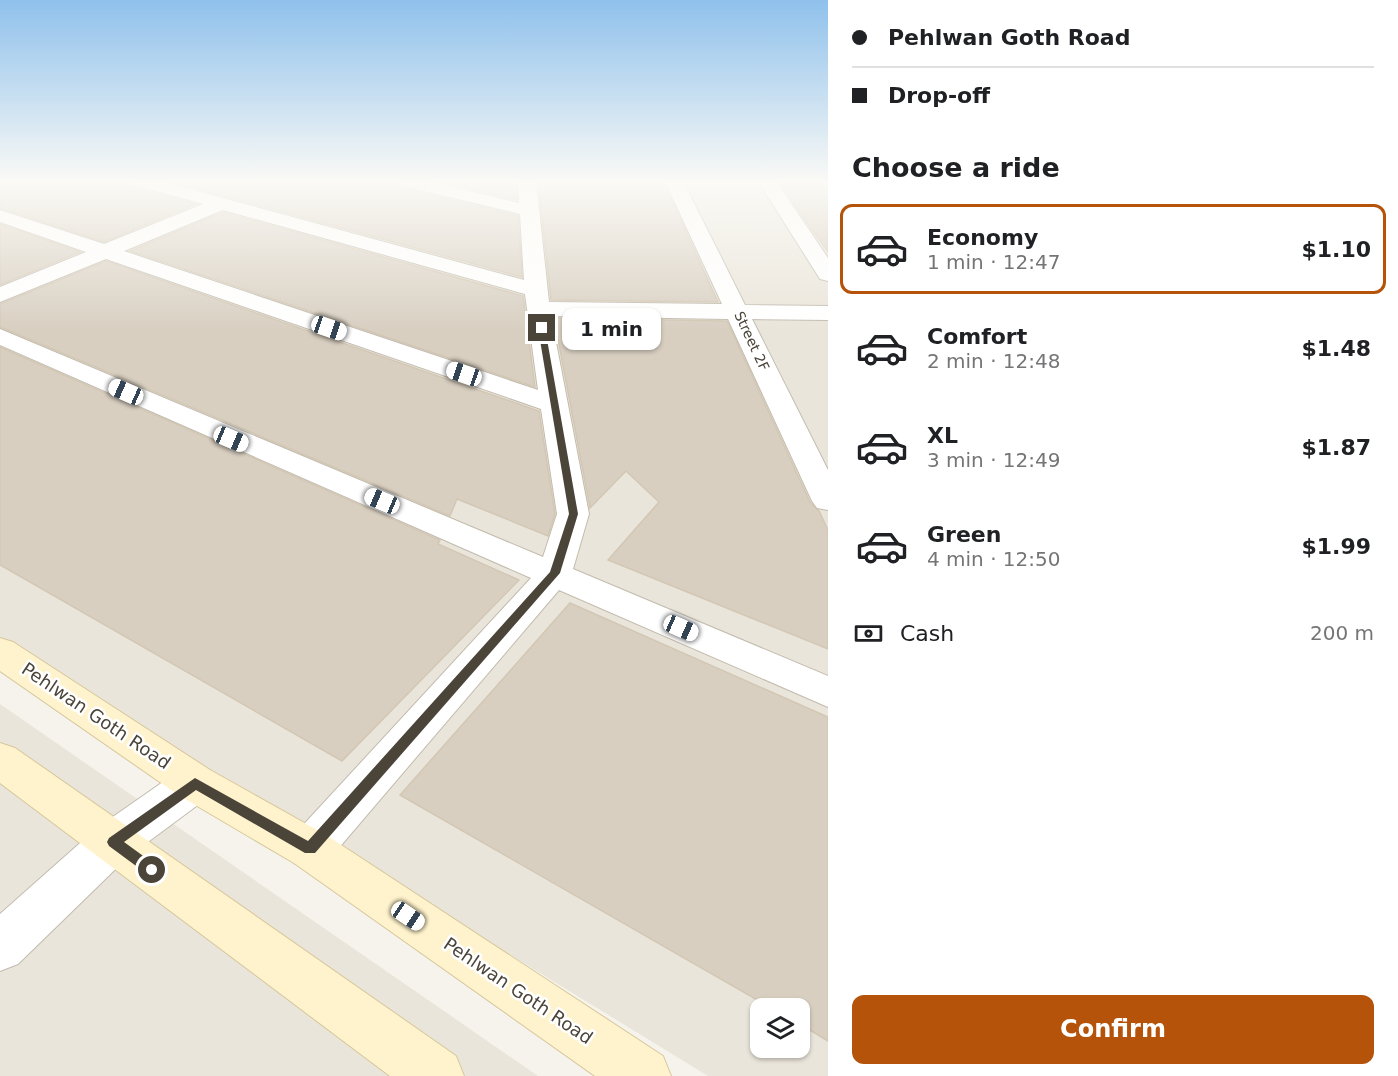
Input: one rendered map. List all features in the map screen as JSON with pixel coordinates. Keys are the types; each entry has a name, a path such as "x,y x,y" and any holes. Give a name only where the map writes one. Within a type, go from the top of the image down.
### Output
{"main road":[{"name":"Pehlwan Goth Road","path":"0,652 195,783 310,849 644,1076"},
{"path":"0,760 426,1073"}],"street":[{"path":"44,231 554,404"},
{"path":"0,295 154,231"},
{"path":"311,231 537,299 738,312 828,313"},
{"path":"310,849 555,573 573,514 537,299 532,231"},
{"name":"Street 2F","path":"699,231 828,501"},
{"path":"800,231 828,274"},
{"path":"0,336 231,439 555,573 828,692"},
{"path":"0,947 113,842 195,783"}],"shaded area":[{"path":"0,231 828,231 828,1076 708,1076 0,642"},
{"path":"0,704 538,1076 0,1076"}],"building":[{"path":"0,231 21,231 80,252 0,285"},
{"path":"71,231 130,231 104,242"},
{"path":"177,231 292,231 523,296 535,387 130,251"},
{"path":"353,231 519,231 522,277"},
{"path":"543,231 686,231 718,302 551,300"},
{"path":"813,231 828,231 828,252"},
{"path":"106,261 539,411 555,514 548,536 457,499 450,516 0,327 0,304"},
{"path":"554,318 727,321 810,502 819,511 828,530 828,649 608,560 659,502 626,471 590,508"},
{"path":"0,347 440,540 438,544 519,580 342,761 0,565"},
{"path":"570,603 828,717 828,1041 810,1030 810,998 754,998 400,795"}],"route":[{"path":"152,870 113,842 195,783 310,849 555,573 573,514 542,328"}]}
